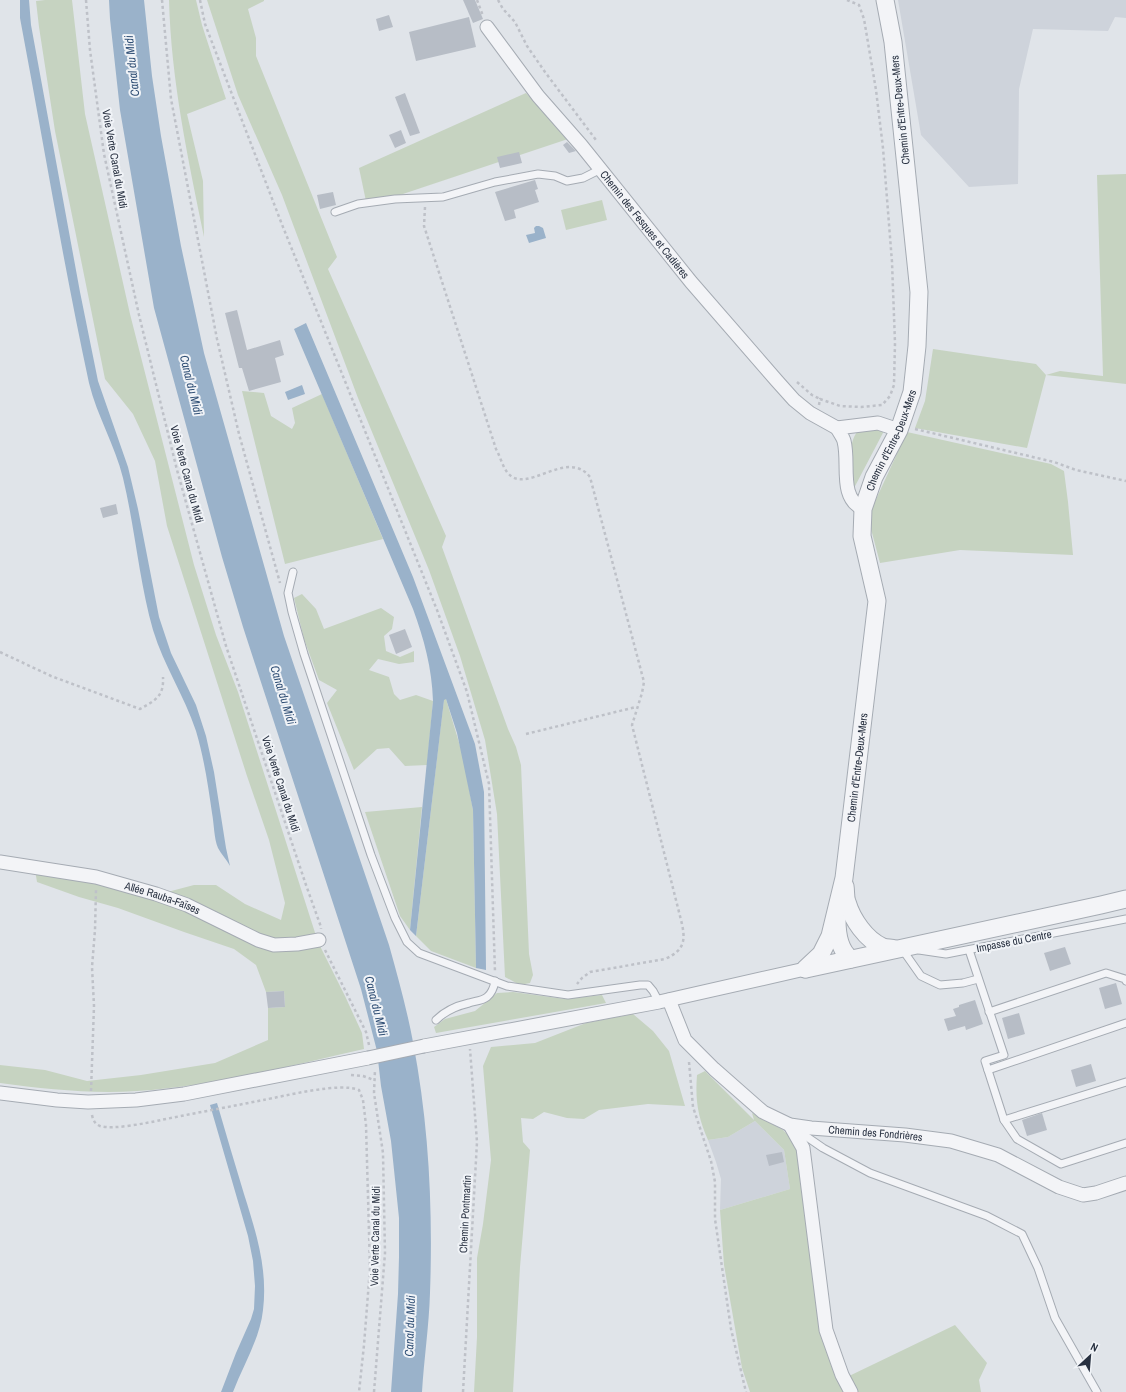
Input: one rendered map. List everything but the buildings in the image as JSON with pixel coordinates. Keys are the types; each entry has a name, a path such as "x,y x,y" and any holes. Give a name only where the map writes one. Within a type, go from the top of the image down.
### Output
{"street":[{"name":"Chemin d'Entre-Deux-Mers","path":"805,969 821,954 830,936 844,878 876,602 862,536 863,509 874,477 900,428 912,392 917,346 919,292 892,42 885,0"},
{"name":"Chemin des Fesques et Cadières","path":"487,26 538,96 581,145 691,282 777,381 794,400 817,417 837,428"},
{"path":"863,509 856,506 848,495 844,441 837,428 878,423 900,428"},
{"name":"Allée Rauba-Faïses","path":"0,862 96,877 156,894 187,905 258,940 274,945 297,944 319,940"},
{"name":"Chemin d'Entre-Deux-Mers","path":"844,878 846,901 856,922 870,938 883,947 898,948"},
{"path":"0,1093 88,1102 136,1100 191,1093 371,1058 469,1036 664,1001 898,948 1126,899"},
{"name":"Chemin d'Entre-Deux-Mers","path":"837,912 837,932 842,949 846,956 853,958 859,952 861,938 856,922"},
{"name":"Chemin des Fondrières","path":"664,1001 685,1040 714,1069 763,1112 790,1125 952,1140 998,1155 1059,1187 1083,1195 1096,1193 1126,1183"},
{"path":"790,1125 803,1148 826,1330 842,1375 851,1392"}],"lane":[{"path":"335,212 358,204 395,199 443,197 496,182 538,174 555,176 567,181 583,178 600,169"},
{"path":"293,572 288,593 304,654 371,855 395,918 408,942 419,953 507,986 568,995 640,984 648,986 664,1001"},
{"name":"Impasse du Centre","path":"898,948 946,954 1126,919"},
{"path":"898,948 921,976 940,985 963,983 978,979"},
{"path":"969,950 1004,1055 985,1061 1004,1120 1017,1139 1061,1164 1126,1143"},
{"path":"989,1012 1106,973 1125,979 1126,981"},
{"path":"436,1020 444,1012 456,1006 487,997 492,991 495,981"},
{"path":"988,1070 1126,1023"},
{"path":"1004,1120 1126,1082"},
{"path":"790,1125 823,1148 870,1174 987,1216 1022,1234 1038,1268 1055,1318 1097,1392"}],"path":[{"name":"Voie Verte Canal du Midi","path":"86,0 90,50 104,154 138,315 177,470 226,646 321,927 319,940 366,1032 371,1058 374,1093 383,1153 385,1253 374,1392"},
{"path":"162,0 171,99 217,339 239,434 280,584"},
{"path":"200,0 205,24 281,222 468,692 489,784 495,938 495,981"},
{"path":"477,0 487,26"},
{"path":"498,0 515,22 527,46 545,72 599,145"},
{"path":"792,377 812,395 840,406 861,407 882,405 890,396 894,385 895,343 892,262 883,148 876,90 864,19 859,5 847,0"},
{"path":"430,197 425,206 424,226 496,449 507,472 513,477 520,479 534,477 548,471 566,467 585,470 590,477 644,682 632,725 682,920 684,940 681,947 674,954 665,959 590,972 576,985 576,994"},
{"path":"817,417 820,399"},
{"path":"900,428 1054,462 1076,470 1126,481"},
{"path":"0,652 51,676 140,709 154,701 163,689 163,677"},
{"path":"526,734 637,707"},
{"path":"91,1095 94,1006 92,967 95,930 96,877"},
{"name":"Chemin Pontmartin","path":"463,1392 477,1142 469,1036"},
{"path":"685,1040 693,1107 711,1161 716,1182 716,1226 731,1329 746,1392"},
{"path":"92,1110 94,1122 100,1126 138,1125 302,1093 352,1087 359,1090 363,1100 366,1125 370,1268 359,1392"}],"shaded area":[{"path":"898,0 1126,0 1126,18 1115,17 1108,31 1033,29 1019,89 1018,184 969,187 921,135"},
{"path":"755,1121 784,1150 790,1189 720,1210 721,1179 708,1140 728,1137"}],"green space":[{"path":"72,0 85,114 130,314 194,565 216,635 238,692 318,942 362,1033 364,1049 222,1080 194,1085 137,1091 85,1091 0,1083 0,1065 45,1070 87,1081 141,1075 215,1063 268,1040 268,1008 285,1007 284,991 266,992 256,965 234,949 118,908 79,897 37,882 35,870 156,895 194,885 216,885 245,904 281,920 285,903 269,840 167,526 155,461 133,414 105,379 55,131 36,1"},
{"path":"169,0 196,0 202,25 226,99 187,114 203,181 204,237 181,119 173,60"},
{"path":"207,0 264,0 248,9 256,38 256,56 337,257 328,269 446,536 442,547 508,729 516,747 521,765 529,954 533,975 530,983 520,985 505,977 497,814 485,740 460,656 429,570 358,398 282,195 238,95"},
{"path":"526,93 568,139 367,206 359,168"},
{"path":"1126,174 1126,384 1046,375 1060,371 1103,376 1097,175"},
{"path":"602,200 607,220 566,230 561,210"},
{"path":"933,349 1036,364 1046,375 1027,448 915,428 925,401"},
{"path":"242,391 264,393 271,416 292,429 295,423 292,408 322,394 383,539 285,564"},
{"path":"885,429 853,490 851,451 854,437 858,431"},
{"path":"907,432 1051,464 1064,471 1073,555 960,550 880,563 871,529 872,508"},
{"path":"302,594 316,609 324,629 381,608 394,617 392,629 384,636 386,651 400,657 414,651 414,662 399,664 378,659 369,670 389,677 394,694 400,700 416,695 433,701 427,765 405,766 389,748 377,749 354,770 327,703 337,690 319,680 304,639 294,598"},
{"path":"444,699 446,699 463,756 473,810 476,968 431,951 416,936"},
{"path":"422,807 410,930 400,916 365,812"},
{"path":"513,992 565,999 602,995 606,1003 436,1033 434,1027 445,1019 475,1011 497,993"},
{"path":"633,1014 653,1031 669,1051 685,1106 648,1104 599,1110 584,1119 567,1118 544,1112 533,1119 521,1118 523,1142 530,1150 520,1267 513,1392 474,1392 477,1337 477,1258 491,1160 483,1066 491,1047 535,1043 586,1023"},
{"path":"705,1071 754,1120 752,1113 783,1130 796,1143 802,1162 816,1298 847,1392 750,1392 742,1368 724,1265 720,1210 790,1189 784,1150 755,1121 728,1137 708,1140 702,1124 696,1093 697,1075"},
{"path":"955,1325 987,1363 979,1380 981,1392 855,1392 847,1377"}],"water":[{"path":"20,0 29,0 31,25 80,292 98,381 128,467 138,509 159,617 171,653 196,705 206,736 214,772 230,866 219,850 217,844 206,772 196,731 153,630 144,592 131,516 120,466 92,395 89,383 62,247 20,18"},
{"name":"Canal du Midi","path":"109,0 144,0 152,76 161,136 181,246 204,353 284,636 389,945 408,1018 423,1104 429,1167 431,1262 429,1318 422,1392 391,1392 398,1294 399,1218 391,1141 381,1086 377,1051 361,989 243,627 222,557 154,308 120,110"},
{"path":"536,226 543,228 546,238 529,243 526,235 535,233 534,228"},
{"path":"306,323 413,577 475,744 484,792 486,970 476,968 473,810 457,733 446,699 444,700 416,936 410,930 433,701 429,665 421,631 413,609 294,329"},
{"path":"302,385 305,394 288,400 285,392"},
{"path":"217,1103 257,1237 264,1280 261,1321 251,1352 233,1392 221,1392 251,1319 254,1309 255,1286 253,1261 248,1236 210,1105"}]}
